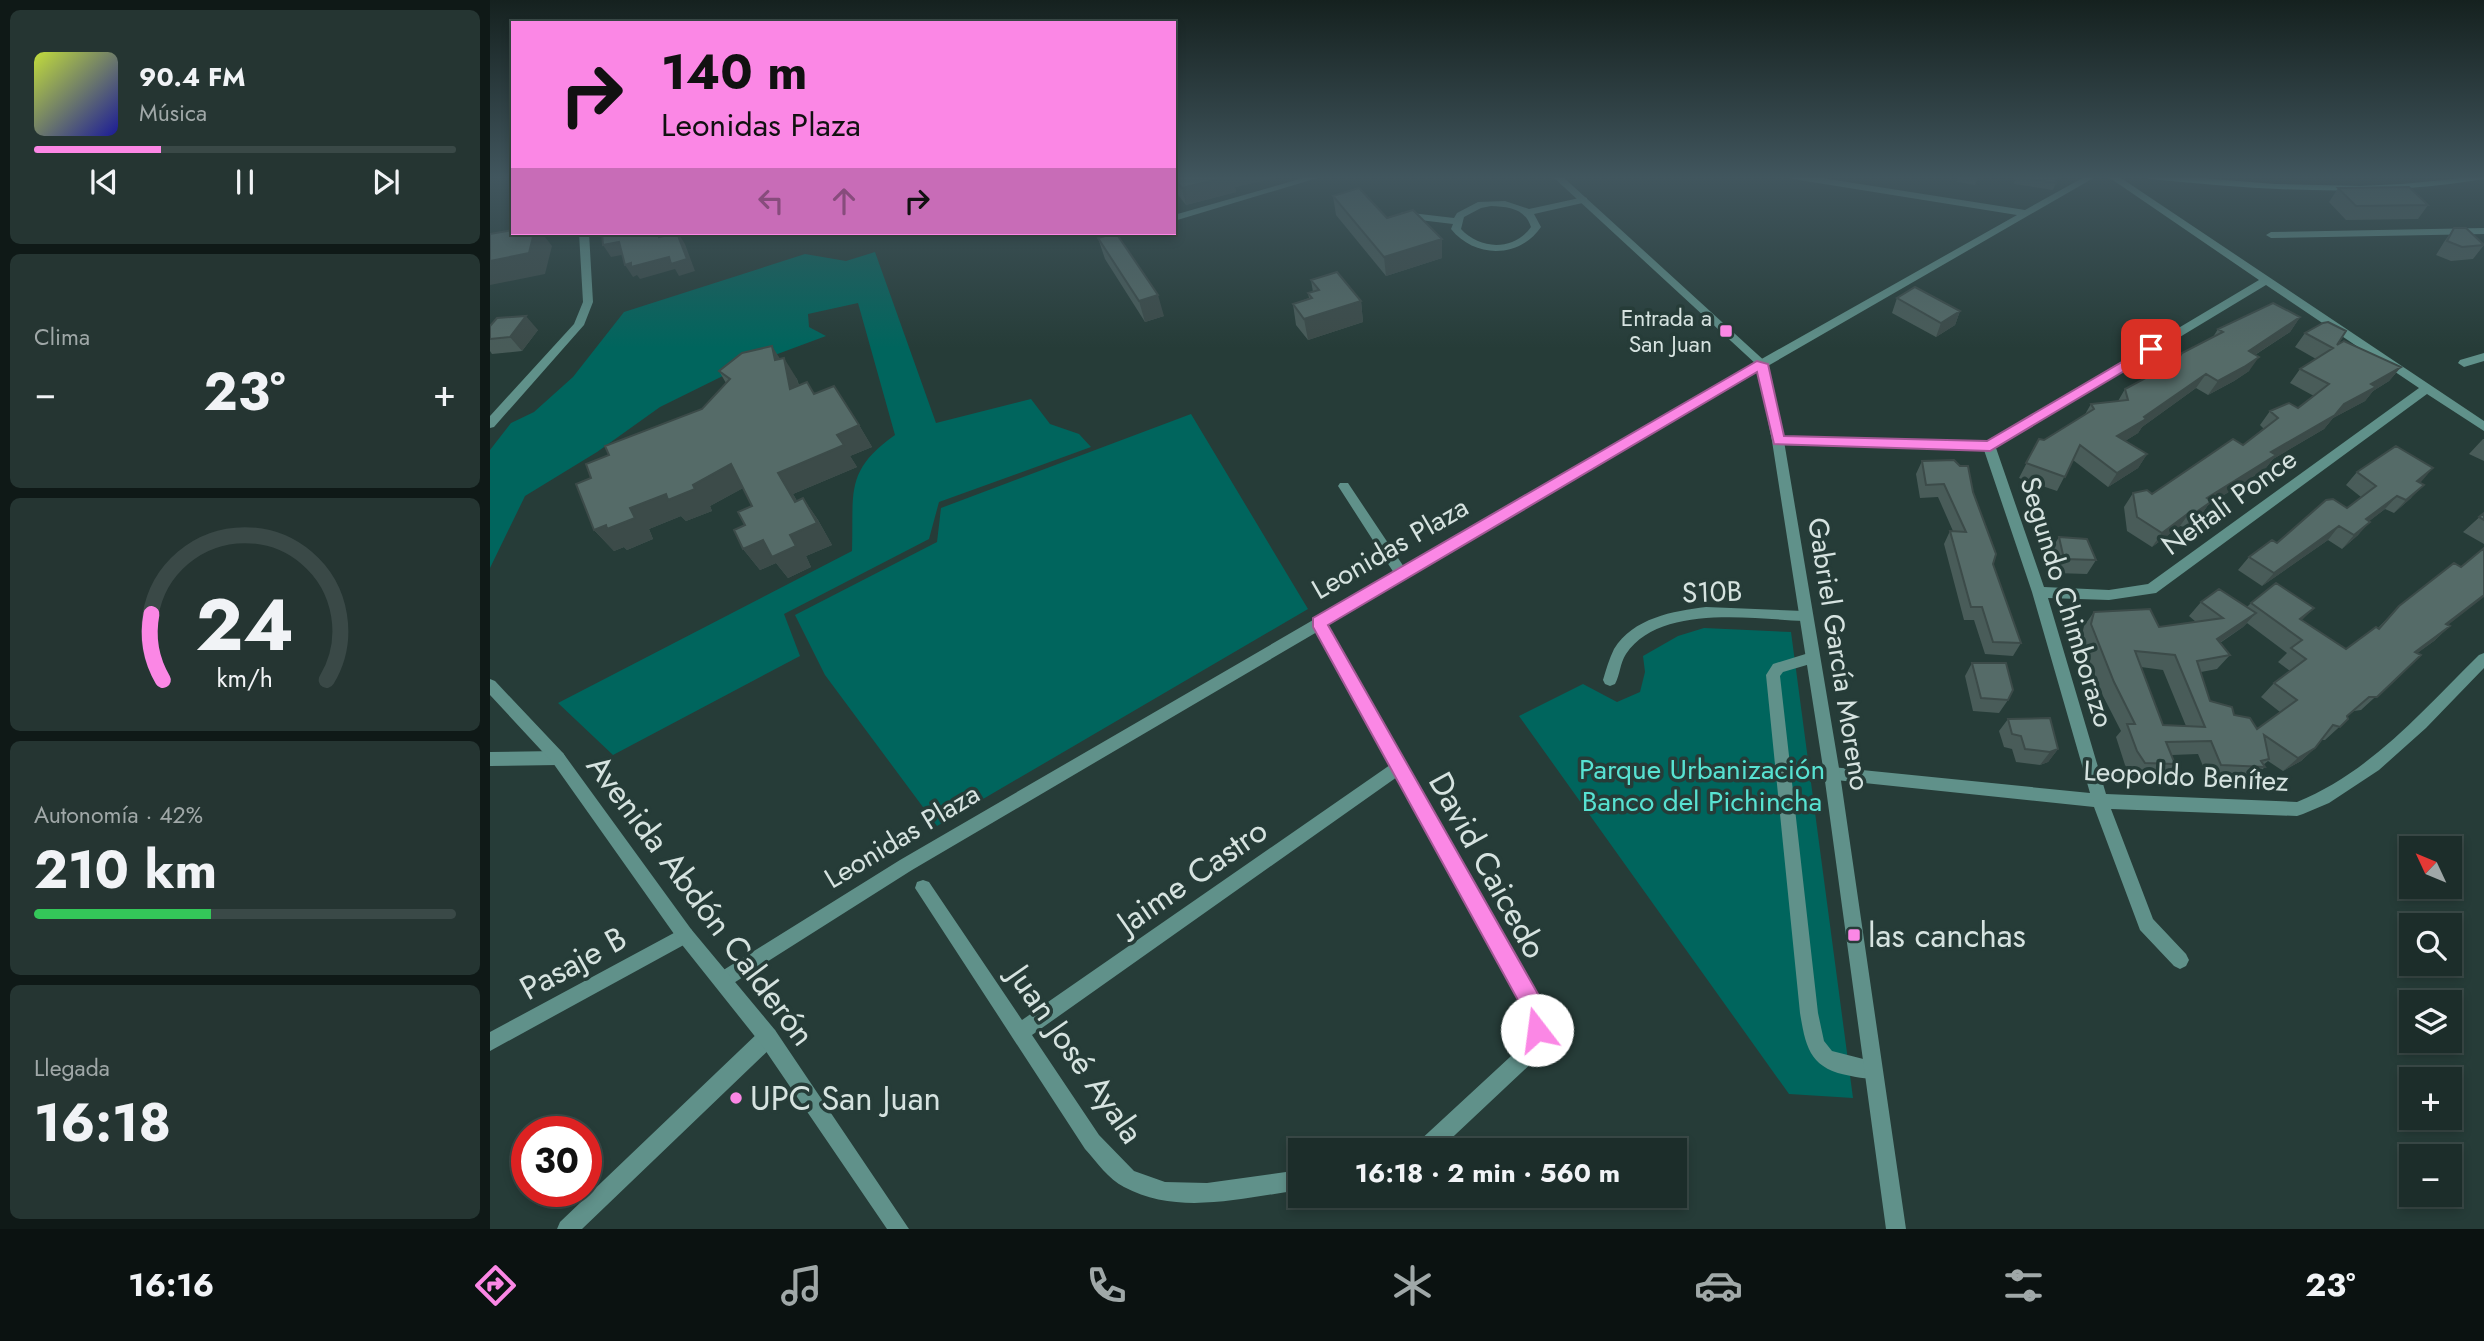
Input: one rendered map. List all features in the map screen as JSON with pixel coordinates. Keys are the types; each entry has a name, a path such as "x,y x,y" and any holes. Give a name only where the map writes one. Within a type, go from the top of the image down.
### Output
{"street":[{"path":"1459,233 1470,243 1505,247 1525,241 1534,233"},
{"path":"1620,233 1762,364"},
{"name":"Leonidas Plaza","path":"723,980 906,865 1990,233"},
{"path":"2197,233 2484,427"},
{"path":"2271,235 2359,233"},
{"path":"490,425 579,325 588,302 584,235"},
{"path":"1779,441 1990,446 2267,280"},
{"path":"2464,363 2484,357"},
{"name":"Gabriel García Moreno","path":"1762,364 1779,441 1804,616 1832,774 1896,1229"},
{"name":"Neftali Ponce","path":"2039,592 2109,595 2151,589 2427,388"},
{"name":"Segundo Chimborazo","path":"1990,446 2039,592 2101,801 2146,924 2180,960"},
{"path":"1344,486 1402,574"},
{"name":"S10B","path":"1610,680 1621,650 1657,622 1683,613 1804,616"},
{"name":"David Caicedo","path":"1319,623 1535,1009 1537,1030 1530,1051 1437,1138"},
{"path":"1812,658 1780,667 1773,675 1812,1036 1825,1060 1833,1065 1872,1070"},
{"name":"Leopoldo Benítez","path":"1832,774 2101,801 2297,809 2323,801 2365,772 2484,659"},
{"name":"Avenida Abdón Calderón","path":"490,685 558,758 685,935 768,1037 899,1229"},
{"path":"490,759 558,758"},
{"name":"Jaime Castro","path":"1019,1033 1399,767"},
{"name":"Juan José Ayala","path":"923,888 1092,1142 1128,1179 1165,1192 1208,1193 1288,1182"},
{"name":"Pasaje B","path":"490,1042 685,935"},
{"path":"567,1229 768,1037"}],"green space":[{"path":"875,252 936,423 1031,399 1050,424 1079,434 1091,447 939,502 929,539 784,614 800,656 613,755 558,703 852,551 855,485 867,460 895,435 858,303 808,314 809,327 826,336 737,369 660,407 597,452 525,496 490,568 490,450 511,423 534,412 573,377 624,312 805,254 846,261"},
{"path":"1191,414 1308,609 937,826 825,675 795,615 937,542 941,508"},
{"name":"Parque Urbanización Banco del Pichincha","path":"1704,628 1791,632 1853,1098 1789,1094 1519,716 1583,684 1617,702 1640,692 1645,672 1643,656 1678,636"}],"building":[{"path":"1364,233 1436,233 1442,239 1384,257"},
{"path":"2451,233 2472,233 2484,245 2462,247 2447,241"},
{"path":"490,234 534,235 529,253 490,261"},
{"path":"602,235 678,235 687,259 671,264 669,257 631,267 631,263 625,265 619,242 603,245"},
{"path":"1117,235 1158,295 1139,301 1098,238"},
{"path":"1337,272 1361,301 1304,319 1293,304 1312,298 1308,293 1319,290 1311,280"},
{"path":"1915,287 1960,311 1941,323 1897,298"},
{"path":"2273,303 2300,317 2249,351 2259,357 2218,381 2206,374 2144,417 2146,419 2117,436 2147,454 2117,473 2080,445 2065,477 2026,463 2039,439 2044,440 2094,409 2091,404 2128,400 2125,389 2164,368 2171,371 2182,353 2223,332 2218,329"},
{"path":"526,316 510,337 490,339 490,326 497,318"},
{"path":"2328,322 2346,331 2337,345 2344,341 2401,367 2371,384 2376,387 2344,404 2335,415 2271,452 2276,455 2207,498 2212,501 2195,513 2190,512 2162,533 2137,517 2133,493 2147,490 2152,494 2233,439 2243,445 2278,418 2270,411 2289,403 2298,408 2329,384 2300,369 2333,348 2305,333"},
{"path":"772,346 775,360 784,358 790,389 807,382 814,394 834,386 859,425 837,435 844,445 778,473 795,502 803,498 817,523 790,535 796,546 772,557 763,540 743,549 734,530 745,525 738,512 752,506 731,464 693,485 695,489 668,500 666,494 630,508 635,518 607,529 606,525 594,530 576,484 591,478 586,464 609,455 605,446 702,409 730,379 719,371 742,353"},
{"path":"2396,446 2433,468 2417,481 2424,485 2406,500 2397,496 2366,519 2370,522 2354,535 2339,526 2274,573 2249,557 2272,540 2277,543 2326,500 2333,499 2347,508 2376,486 2357,472"},
{"path":"1954,460 1960,466 1968,466 1973,492 1996,554 1993,564 2021,643 1993,642 1982,607 1971,607 1950,531 1966,532 1944,484 1926,485 1922,461"},
{"path":"2059,537 2087,539 2096,560 2064,559"},
{"path":"2484,548 2484,595 2446,624 2450,626 2415,652 2421,655 2377,697 2369,697 2347,716 2348,719 2340,727 2333,725 2315,748 2298,758 2264,735 2269,759 2261,761 2265,767 2221,765 2211,741 2166,742 2175,764 2145,763 2137,751 2127,724 2135,724 2114,682 2091,624 2094,612 2150,609 2159,627 2223,618 2201,602 2219,589 2256,613 2217,639 2230,655 2197,661 2210,701 2232,707 2234,715 2250,718 2257,729 2297,700 2274,683 2306,659 2291,648 2302,640 2251,603 2276,583 2314,608 2300,619 2346,649 2376,627 2379,629 2399,606 2454,563 2461,567","holes":["2135,651 2175,655 2205,727 2163,725"]},
{"path":"1972,663 2006,663 2013,690 2008,700 1981,698"},
{"path":"2050,718 2058,749 2050,752 2025,749 2021,736 2012,734 2008,719"}],"place":[{"name":"Entrada a San Juan","path":"1726,331"},
{"name":"las canchas","path":"1854,935"},
{"name":"UPC San Juan","path":"736,1098"}],"route":[{"path":"1537,1030 1535,1009 1319,623 1762,364 1779,441 1990,446 2151,349"}]}
